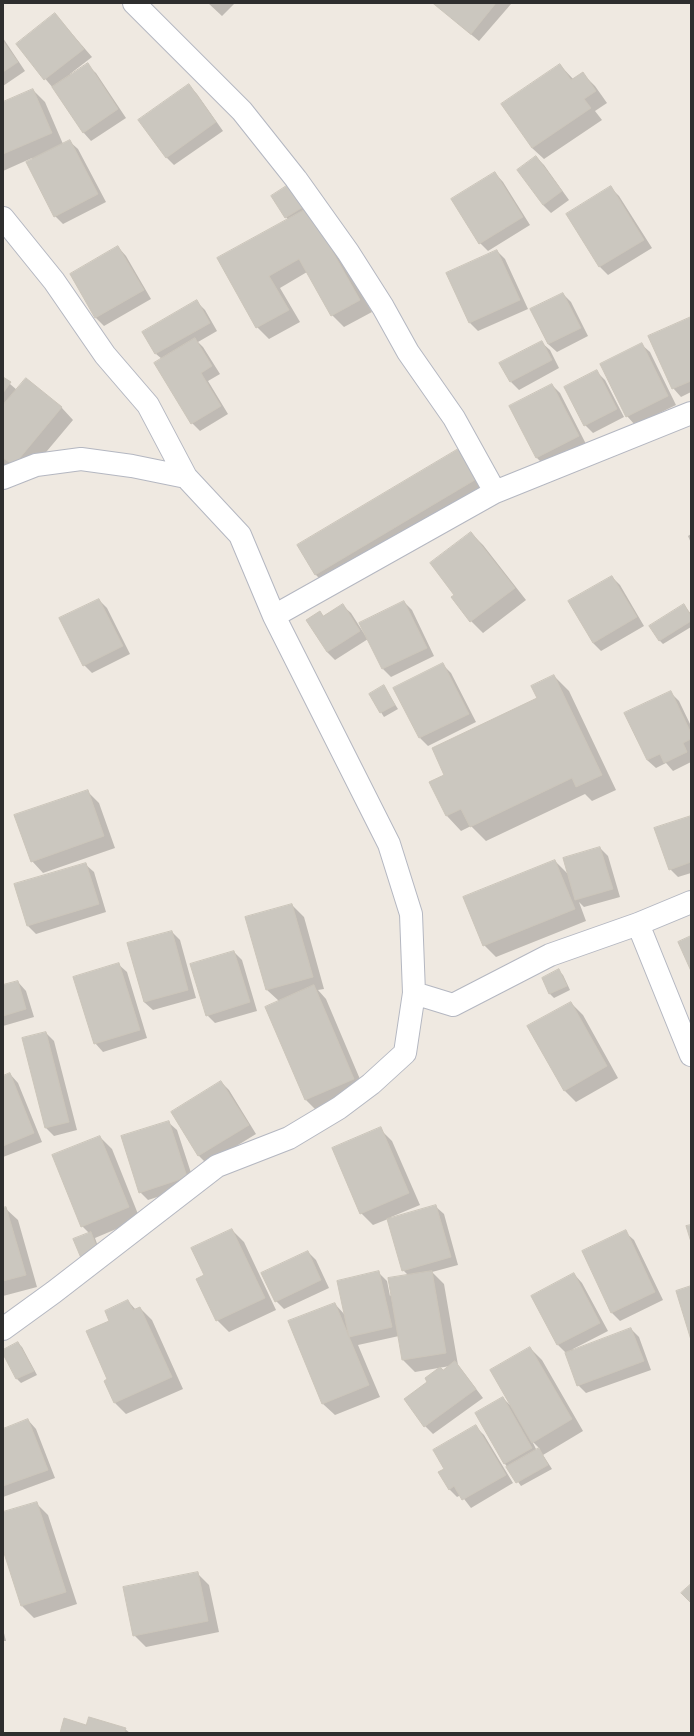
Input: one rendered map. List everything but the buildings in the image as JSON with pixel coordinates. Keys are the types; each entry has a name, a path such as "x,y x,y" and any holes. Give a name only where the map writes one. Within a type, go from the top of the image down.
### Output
{"street":[{"path":"134,3 242,111 296,179 348,252 383,307 408,352 454,418 495,492"},
{"path":"3,218 54,282 106,355 148,405 186,477 240,535 274,616 389,844 411,914 414,993 405,1053 371,1084 339,1108 289,1138 217,1166 54,1292 3,1329"},
{"path":"274,616 495,492 691,413"},
{"path":"3,478 36,465 81,459 132,466 186,477"},
{"path":"414,993 453,1005 550,955 638,924 691,902"},
{"path":"638,924 691,1055"}]}
